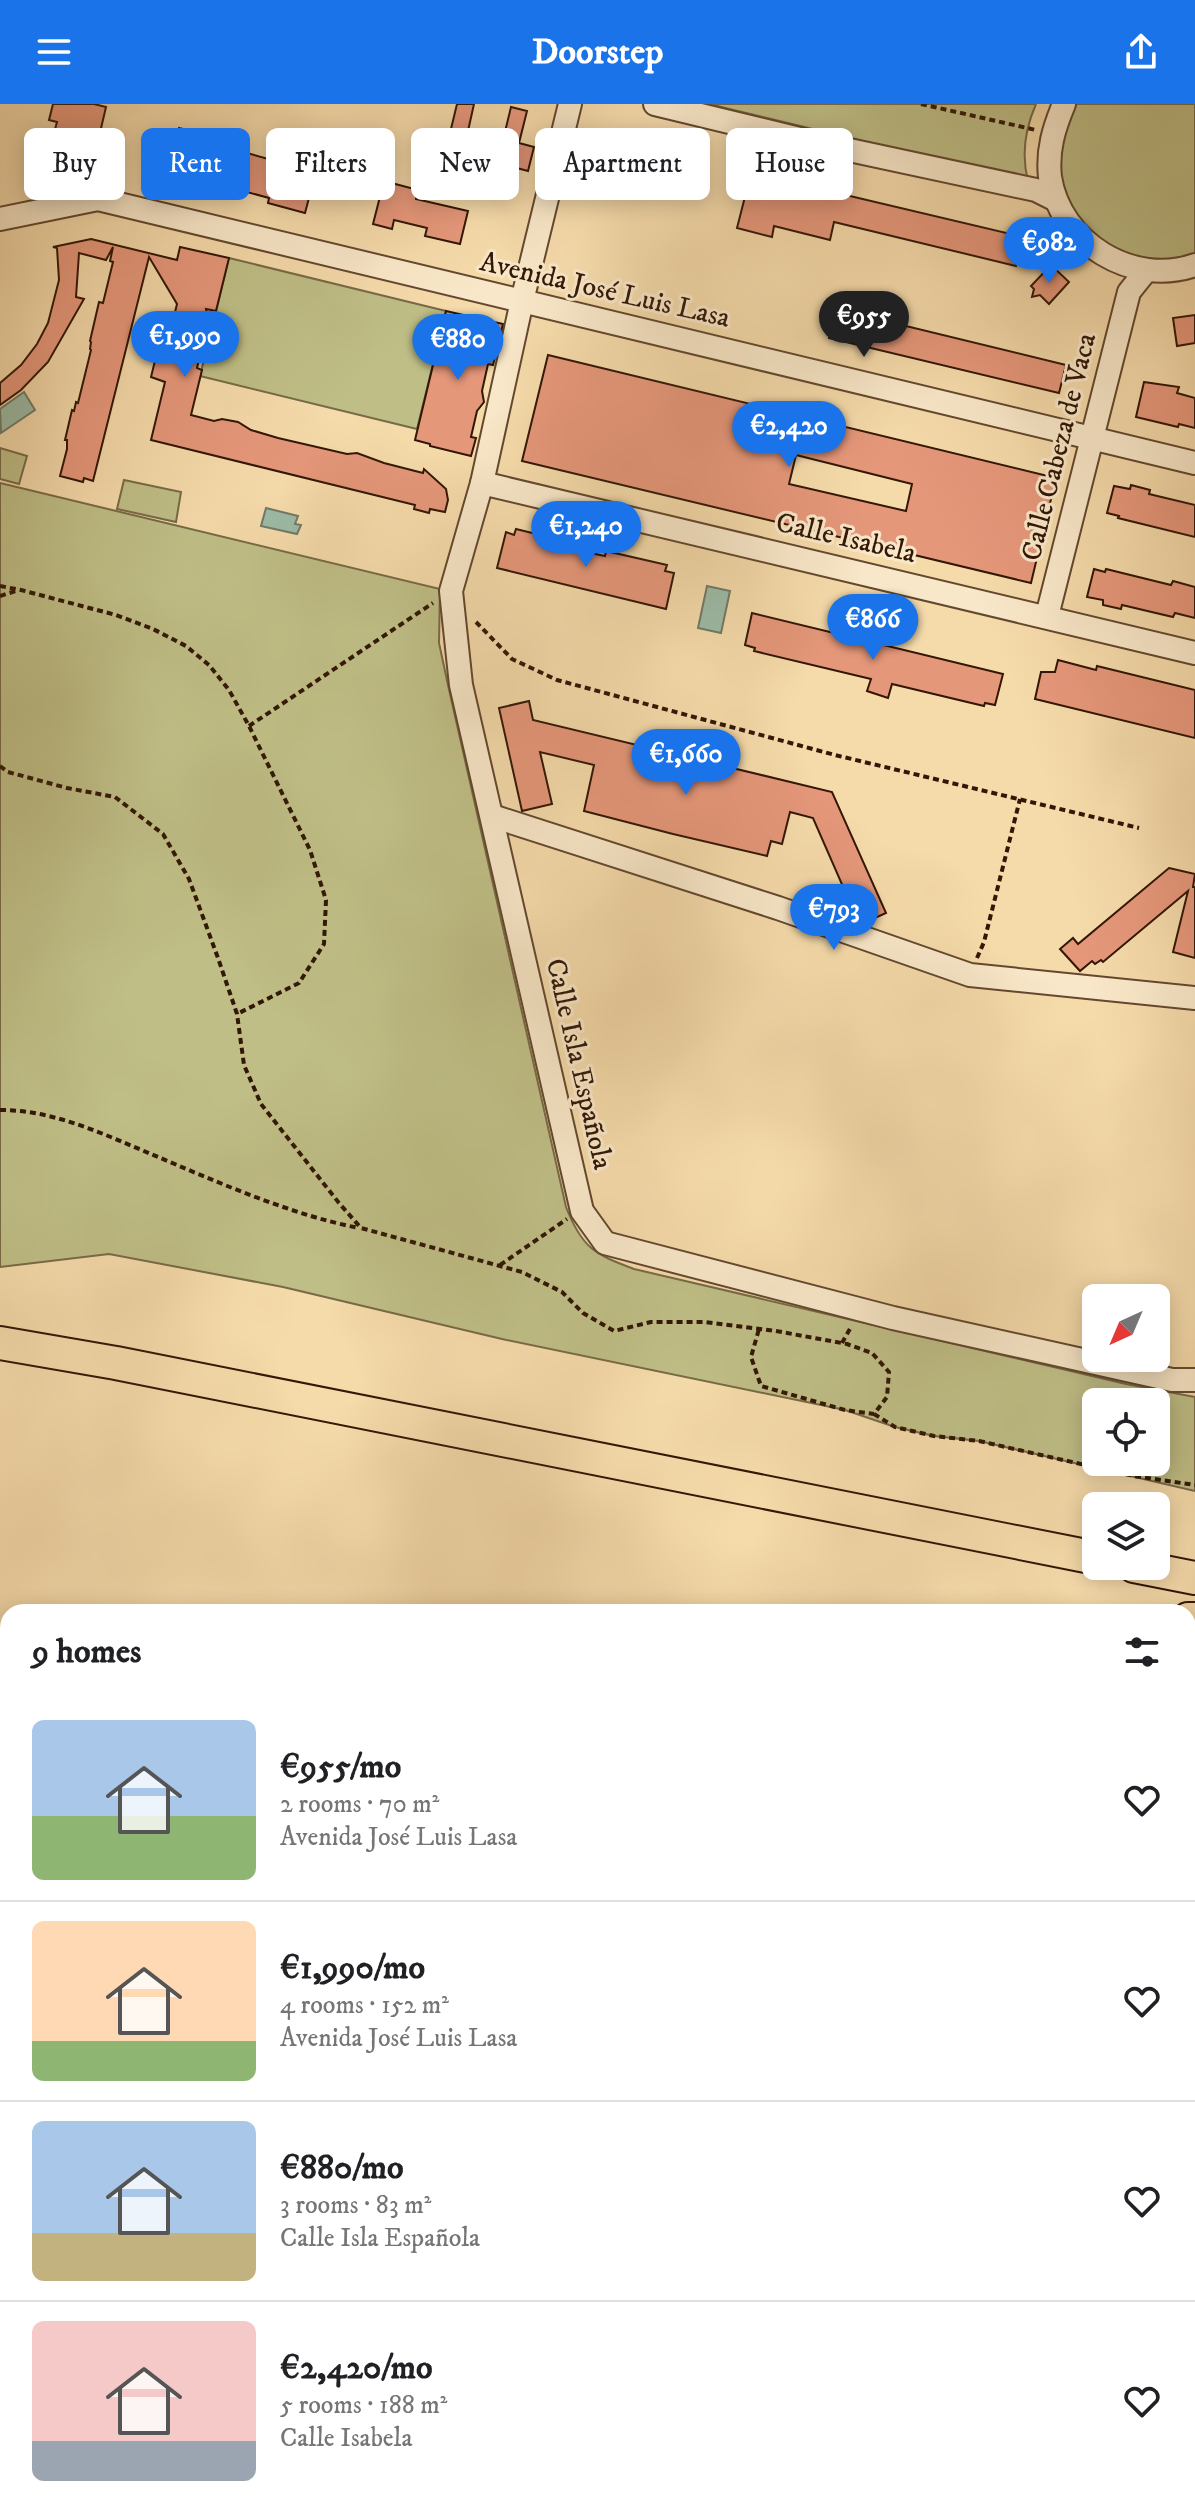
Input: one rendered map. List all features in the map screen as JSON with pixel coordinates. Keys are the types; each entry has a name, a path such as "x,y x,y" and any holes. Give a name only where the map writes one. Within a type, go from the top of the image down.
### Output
{"highway":[{"path":"0,1343 116,1363 1082,1555"},
{"path":"1170,1571 1195,1575"}],"street":[{"name":"Calle Isla Española","path":"570,104 482,483 451,591 461,685 582,1211 605,1243 893,1318 1172,1380 1195,1380"},
{"path":"655,104 874,156 1048,190"},
{"path":"1064,104 1052,133 1048,190 1082,239 1113,261 1135,269 1179,271 1195,265"},
{"name":"Avenida José Luis Lasa","path":"0,219 98,199 1195,463"},
{"name":"Calle Cabeza de Vaca","path":"1047,616 1135,269"},
{"name":"Calle Isabela","path":"482,483 1195,653"},
{"path":"492,816 778,908 970,975 1195,998"}],"path":[{"path":"921,104 1052,133"},
{"path":"0,586 116,615 186,646 209,665 229,690 249,726 310,850 326,900 324,944 299,983 237,1014"},
{"path":"0,596 21,590"},
{"path":"249,726 451,591 476,623 512,659 557,680 820,751 1139,828"},
{"path":"0,766 8,772 67,788 115,797 163,834 189,879 237,1014 244,1065 261,1104 361,1228"},
{"path":"970,975 984,942 1020,799"},
{"path":"0,1110 20,1110 77,1123 226,1186 333,1223 522,1272 562,1292 583,1313 614,1331 651,1322 704,1322 842,1343 872,1353 889,1372 887,1397 874,1414"},
{"path":"500,1265 527,1249 557,1224 582,1211"},
{"path":"759,1329 751,1357 761,1386 845,1410 874,1414 895,1427 934,1436 979,1441 1134,1476 1195,1485"}],"shaded area":[{"path":"709,104 1036,104 1025,142 1028,181 853,139 853,128 808,128"},
{"path":"1074,104 1195,104 1195,259 1165,264 1108,248 1078,220 1061,183 1060,142"},
{"path":"229,258 446,311 417,429 200,376"},
{"path":"24,392 35,410 1,433 0,409"},
{"path":"0,448 27,456 19,484 0,479"},
{"path":"124,480 181,492 176,522 117,509"},
{"path":"0,483 440,589 439,643 566,1207 578,1232 591,1248 634,1269 1147,1388 1082,1388 1082,1465 979,1441 934,1436 845,1410 502,1339 283,1287 109,1254 0,1267"},
{"path":"266,508 298,516 295,524 301,525 297,534 261,526"},
{"path":"707,586 730,591 721,633 698,628"},
{"path":"1170,1392 1195,1397 1195,1491 1130,1476 1170,1476"}],"building":[{"path":"53,104 106,107 101,128 55,128 57,122 49,120"},
{"path":"457,104 474,104 469,128 451,128"},
{"path":"511,107 527,111 519,143 519,128 506,128"},
{"path":"519,143 534,147 528,171 519,169"},
{"path":"250,154 266,158 266,197 250,193"},
{"path":"395,184 411,188 411,200 468,211 460,244 425,236 427,228 394,220 392,229 373,224 379,200 395,200"},
{"path":"853,197 1023,237 1016,266 834,222 830,240 774,226 772,237 737,228 744,200 853,200"},
{"path":"269,200 308,200 305,213 268,203"},
{"path":"91,239 177,260 180,247 229,258 216,311 206,309 211,334 203,342 197,368 202,370 191,415 214,421 238,422 251,430 278,438 347,454 357,453 423,473 424,469 446,489 448,500 445,512 430,509 429,513 414,509 415,505 151,440 165,382 151,377 162,332 170,333 177,304 149,257 93,481 84,478 83,482 60,476 72,410 78,403 99,302 103,303 113,262 110,261 113,247 106,260 79,253 76,297 84,299 48,362 21,390 0,405 0,383 21,365 48,323 59,280 57,248 53,247"},
{"path":"1051,265 1069,282 1049,304 1040,295 1032,297 1034,289 1031,286"},
{"path":"836,309 1066,365 1059,393 829,338"},
{"path":"446,311 503,324 493,365 488,364 482,391 484,402 477,411 471,437 476,438 471,456 415,440"},
{"path":"1195,315 1195,343 1177,346 1173,318"},
{"path":"548,355 1056,478 1031,583 522,461","holes":["796,455 912,484 906,511 789,484"]},
{"path":"1144,382 1179,387 1177,393 1195,398 1195,428 1136,417"},
{"path":"1131,485 1150,490 1149,494 1195,505 1195,537 1107,513 1114,486 1130,489"},
{"path":"516,529 577,544 576,550 605,556 606,551 667,565 665,571 674,573 666,609 497,568 506,532 514,535"},
{"path":"1094,569 1195,587 1195,618 1175,613 1173,617 1122,605 1121,609 1103,605 1103,600 1087,597"},
{"path":"752,613 1003,674 995,705 985,703 984,706 892,684 888,698 867,691 871,679 754,651 755,648 745,645"},
{"path":"1058,660 1096,670 1097,666 1195,690 1195,738 1035,699 1041,672 1055,672"},
{"path":"529,701 533,720 832,792 886,913 864,923 858,921 813,818 790,812 782,844 771,841 767,856 673,834 584,811 594,765 540,752 552,804 522,811 499,708"},
{"path":"1169,868 1195,874 1195,958 1173,952 1188,891 1103,962 1101,960 1095,964 1092,961 1080,971 1060,949 1073,938 1078,944"}]}
